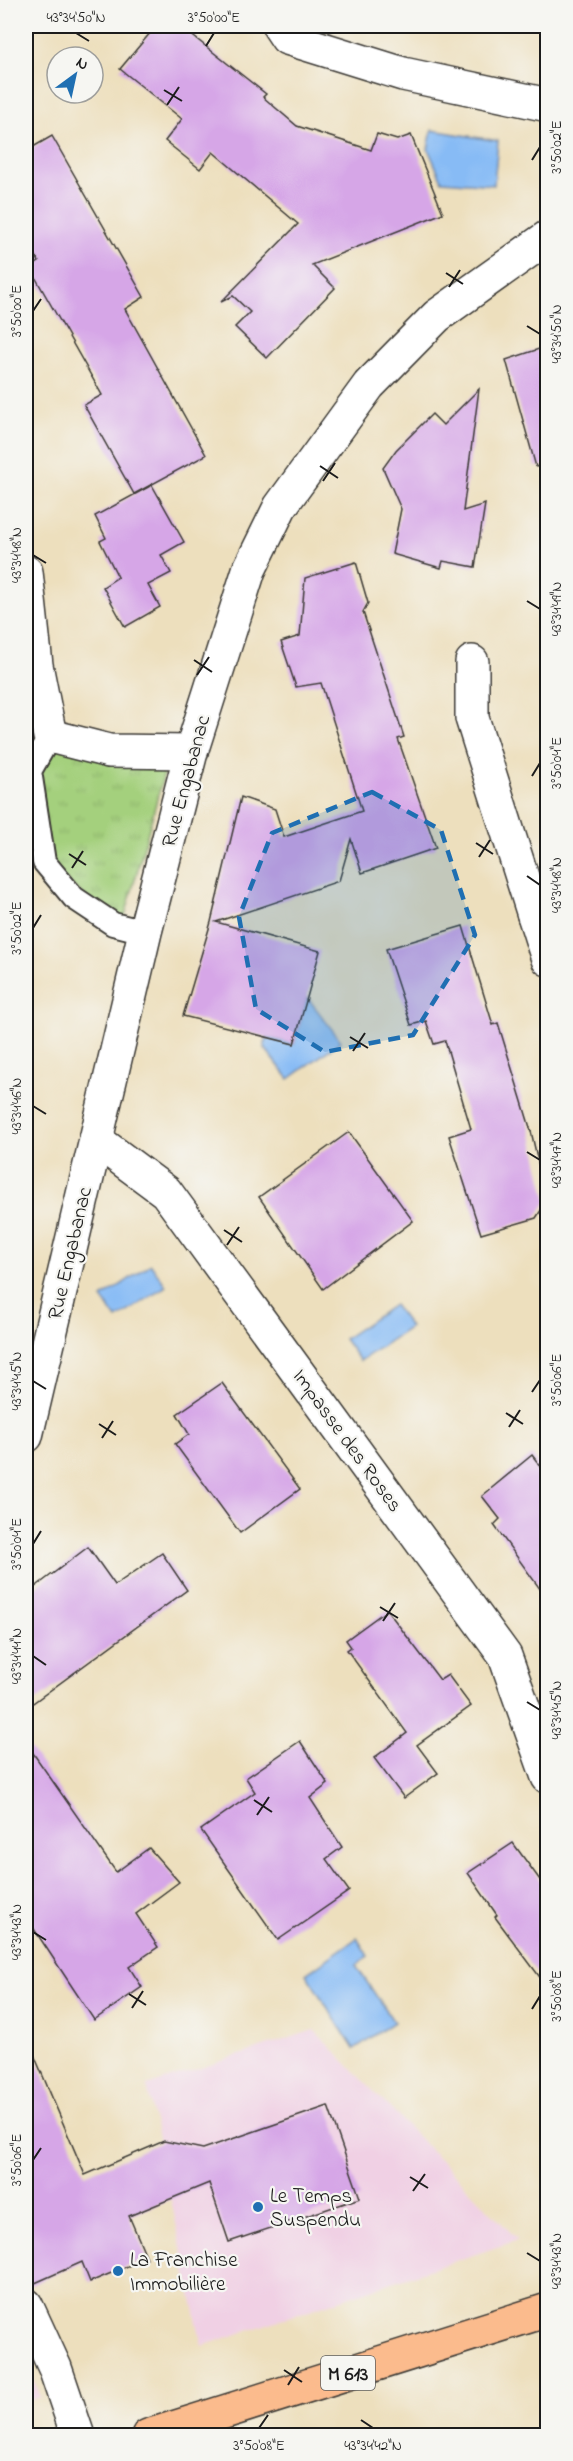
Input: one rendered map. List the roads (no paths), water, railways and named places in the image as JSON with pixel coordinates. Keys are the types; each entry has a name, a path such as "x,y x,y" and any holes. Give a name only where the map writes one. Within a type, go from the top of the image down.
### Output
{"main road":[{"name":"M 613","path":"148,2436 548,2310"}],"street":[{"path":"279,26 287,38 403,74 548,105"},
{"name":"Rue Engabanac","path":"26,1436 145,932 191,752 249,570 280,507 369,385 437,316 548,237"},
{"path":"26,572 36,665 50,736 109,751 191,752"},
{"path":"472,662 472,718 541,913 548,959"},
{"name":"Impasse des Roses","path":"96,1140 166,1192 505,1656 548,1777"},
{"path":"26,2305 56,2368 78,2436"}],"lane":[{"path":"50,736 30,771 44,862 74,898 113,924 145,932"}],"water":[{"path":"432,130 498,141 494,185 442,181 428,149"},
{"path":"307,997 341,1041 289,1079 264,1047 267,1037 294,1044"},
{"path":"151,1264 166,1286 117,1319 102,1298"},
{"path":"394,1305 410,1327 360,1361 344,1339"},
{"path":"357,1938 368,1956 356,1966 394,2022 354,2049 306,1974"}],"place":[{"name":"Le Temps Suspendu","path":"258,2207"},
{"name":"La Franchise Immobilière","path":"118,2271"}]}
